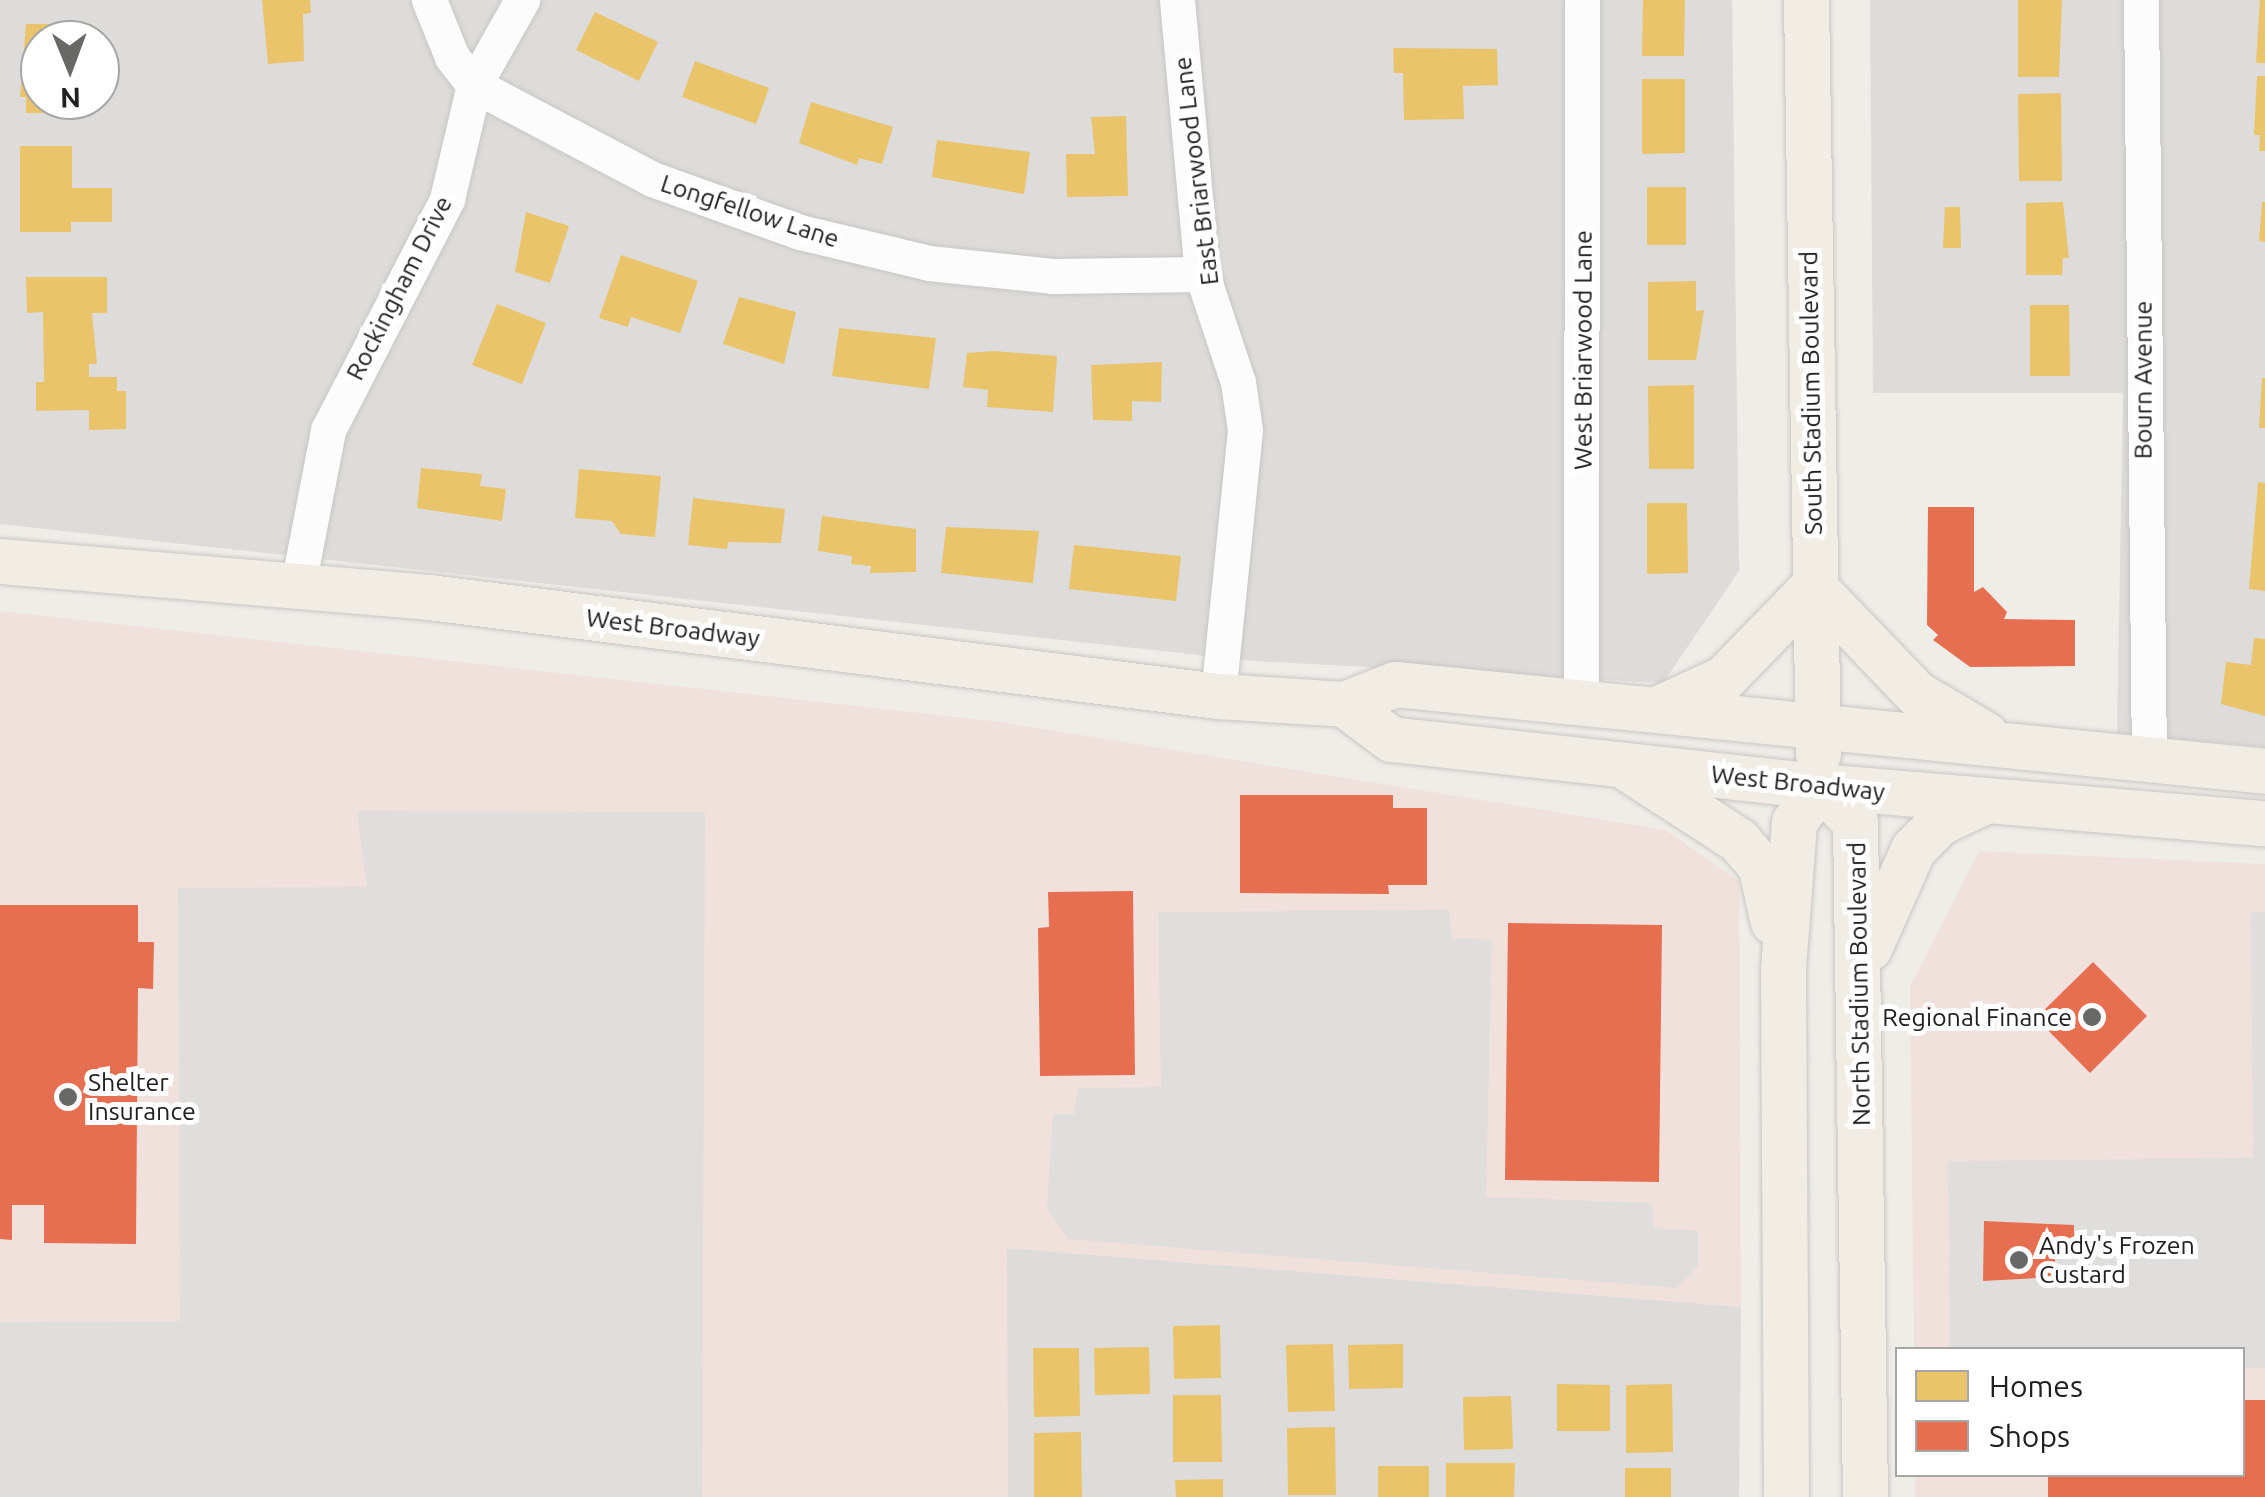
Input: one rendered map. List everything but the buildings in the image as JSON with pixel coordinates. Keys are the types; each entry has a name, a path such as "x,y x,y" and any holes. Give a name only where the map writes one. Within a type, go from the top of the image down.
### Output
{"main road":[{"name":"South Stadium Boulevard","path":"1806,0 1813,586 1820,786"},
{"name":"West Broadway","path":"0,561 298,585 1218,696 1344,704 1396,684 2265,771"},
{"path":"1657,709 1724,678 1813,586 1917,694 2005,744"},
{"name":"West Broadway","path":"1344,704 1390,739 1820,786 2265,823"},
{"path":"1615,762 1724,830 1760,865 1783,968"},
{"path":"1786,1497 1783,968 1794,822 1820,786"},
{"name":"North Stadium Boulevard","path":"1820,786 1855,822 1862,979 1865,1497"},
{"path":"1862,979 1876,922 1913,849 1940,822 1984,801"}],"street":[{"name":"Longfellow Lane","path":"429,0 452,57 474,85 652,179 800,232 946,265 1052,276 1202,274"},
{"name":"Rockingham Drive","path":"298,585 328,430 447,198 474,85 522,0"},
{"name":"East Briarwood Lane","path":"1177,0 1202,274 1238,382 1245,430 1218,696"},
{"name":"West Briarwood Lane","path":"1581,701 1582,0"},
{"name":"Bourn Avenue","path":"2141,0 2149,759"}],"shaded area":[{"path":"0,0 1732,0 1739,571 1663,683 1254,661 0,524"},
{"path":"1870,0 2265,0 2265,747 2117,734 2123,393 1873,393"},
{"name":"Shelter Insurance","path":"0,611 1000,722 1666,830 1739,881 1741,1307 1007,1248 1008,1497 0,1497"},
{"path":"357,811 705,812 702,1497 0,1497 0,1322 180,1321 178,888 367,887"},
{"path":"1979,851 2265,864 2265,1497 1915,1497 1915,1477 2245,1477 2245,1347 1914,1347 1910,986"},
{"path":"1449,910 1452,938 1492,940 1486,1197 1652,1203 1654,1228 1698,1231 1698,1266 1677,1288 1068,1239 1047,1209 1053,1114 1074,1114 1078,1088 1161,1087 1158,912"},
{"path":"2251,912 2265,912 2265,1368 2245,1368 2245,1347 1950,1347 1948,1161 2253,1158"},
{"path":"1006,1248 1741,1307 1739,1497 1006,1497"}],"place":[{"name":"Regional Finance","path":"2092,1017"},
{"name":"Shelter Insurance","path":"68,1097"},
{"name":"Andy's Frozen Custard","path":"2019,1260"}]}
